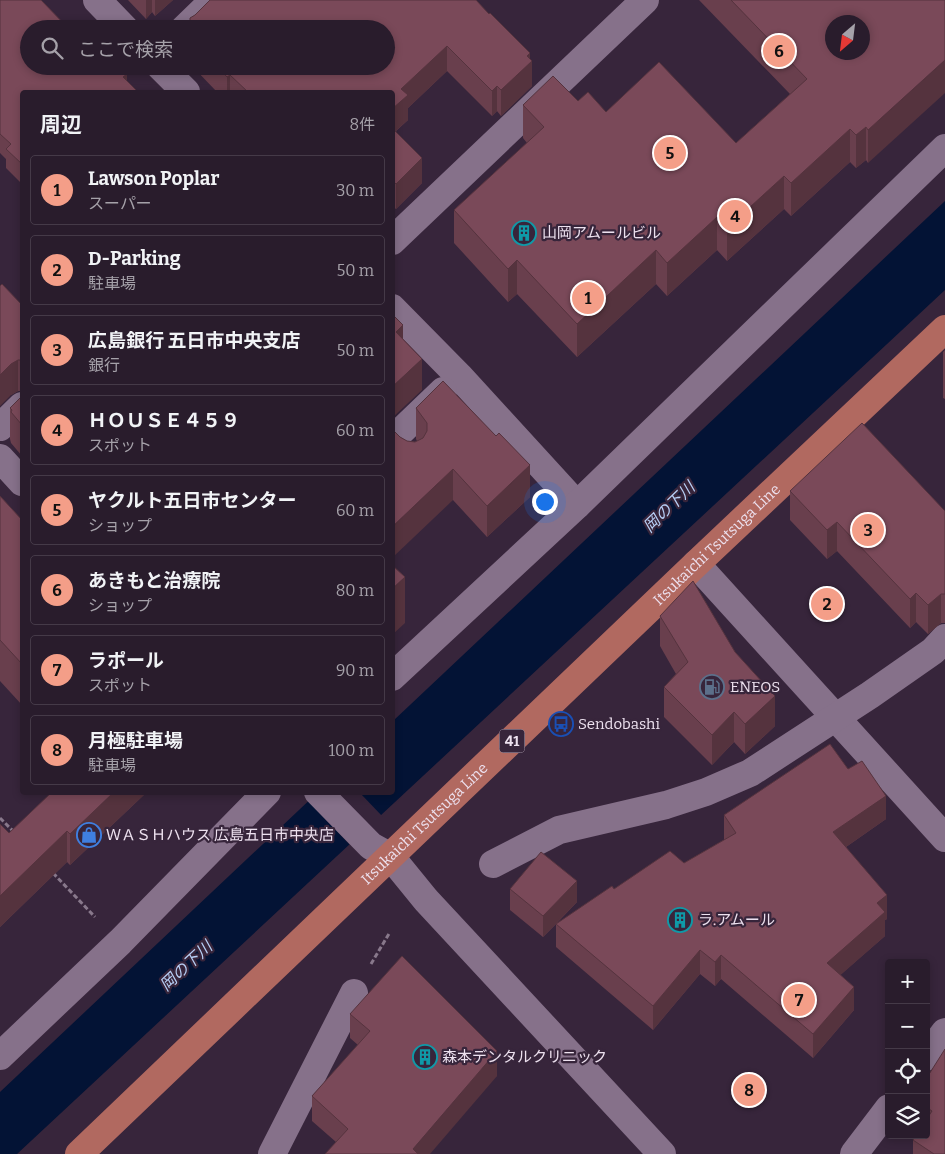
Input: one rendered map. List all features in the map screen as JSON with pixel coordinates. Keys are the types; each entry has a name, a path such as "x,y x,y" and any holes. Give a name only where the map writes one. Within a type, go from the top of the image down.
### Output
{"main road":[{"name":"Itsukaichi Tsutsuga Line","path":"79,1154 381,851 696,564 945,329"}],"street":[{"path":"98,0 117,20"},
{"path":"193,20 214,0"},
{"path":"395,238 645,0"},
{"path":"169,75 184,90"},
{"path":"395,673 577,505 945,148"},
{"path":"395,311 459,376 577,505"},
{"path":"395,436 459,376"},
{"path":"0,427 20,408"},
{"path":"395,440 412,458"},
{"path":"0,458 20,480"},
{"path":"696,564 945,838"},
{"path":"493,864 559,830 666,805 706,792 750,773 870,695 933,651 945,638"},
{"path":"0,1056 120,942 264,795"},
{"path":"321,795 381,851 662,1154"},
{"path":"272,1154 354,993"},
{"path":"930,1052 945,1032"},
{"path":"854,1154 885,1113"}],"path":[{"path":"0,818 20,839"},
{"path":"47,866 120,942"}],"water":[{"name":"岡の下川","path":"945,201 945,290 17,1154 0,1154 0,1092 315,795 395,795 395,719"}],"pier":[{"path":"310,795 362,795 383,817 351,846 306,799"}],"building":[{"path":"0,0 41,0 60,20 20,20 20,75 126,75 123,77 136,90 20,90 20,162 6,149 11,144 0,134"},
{"path":"210,0 476,0 530,53 527,56 532,61 501,90 497,86 492,91 447,46 401,89 408,95 395,106 395,90 246,90 230,75 395,75 395,20 190,20"},
{"path":"731,0 945,0 945,60 868,130 866,127 856,135 850,129 791,183 784,176 727,228 717,217 667,263 656,250 577,324 517,260 508,269 454,210 544,127 523,105 553,76 578,101 588,92 606,112 659,62 736,143 807,79"},
{"path":"395,131 422,158 395,183"},
{"path":"2,284 20,303 20,360 11,364 0,375 0,286"},
{"path":"395,317 403,325 396,332 422,359 395,384"},
{"path":"443,381 496,436 499,433 530,465 487,506 453,469 395,524 395,432 407,441 415,442 423,438 427,431 427,423 416,408"},
{"path":"20,398 20,423 11,412 10,408"},
{"path":"862,423 945,511 945,594 941,594 928,605 916,593 910,599 837,522 827,530 790,491"},
{"path":"0,496 20,518 20,662 0,640"},
{"path":"395,568 405,577 395,586"},
{"path":"693,581 735,652 775,696 745,724 734,712 712,735 664,687 688,662 660,616"},
{"path":"830,744 848,769 862,761 886,796 833,832 887,895 877,903 885,912 827,963 854,987 813,1034 721,955 715,962 700,950 653,1006 556,924 612,886 614,889 670,851 684,863 736,833 724,815"},
{"path":"49,795 111,795 70,834 67,831 0,896 0,824 9,833"},
{"path":"541,852 577,881 543,916 510,889"},
{"path":"402,956 497,1051 413,1149 418,1154 325,1154 348,1129 312,1096 370,1031 350,1014"},
{"path":"945,1049 945,1154 934,1154 913,1140 930,1139 930,1114 932,1111 930,1110 930,1073"}],"place":[{"name":"あきもと治療院","path":"779,51"},
{"name":"ヤクルト五日市センター","path":"670,153"},
{"name":"ＨＯＵＳＥ４５９","path":"735,216"},
{"name":"山岡アムールビル","path":"524,233"},
{"name":"Lawson Poplar","path":"588,298"},
{"name":"広島銀行 五日市中央支店","path":"868,530"},
{"name":"D-Parking","path":"827,604"},
{"name":"ENEOS","path":"712,687"},
{"name":"Sendobashi","path":"561,724"},
{"name":"ＷＡＳＨハウス 広島五日市中央店","path":"89,835"},
{"name":"ラ.アムール","path":"680,920"},
{"name":"ラポール","path":"799,1000"},
{"name":"森本デンタルクリニック","path":"425,1057"},
{"name":"月極駐車場","path":"749,1090"}]}
